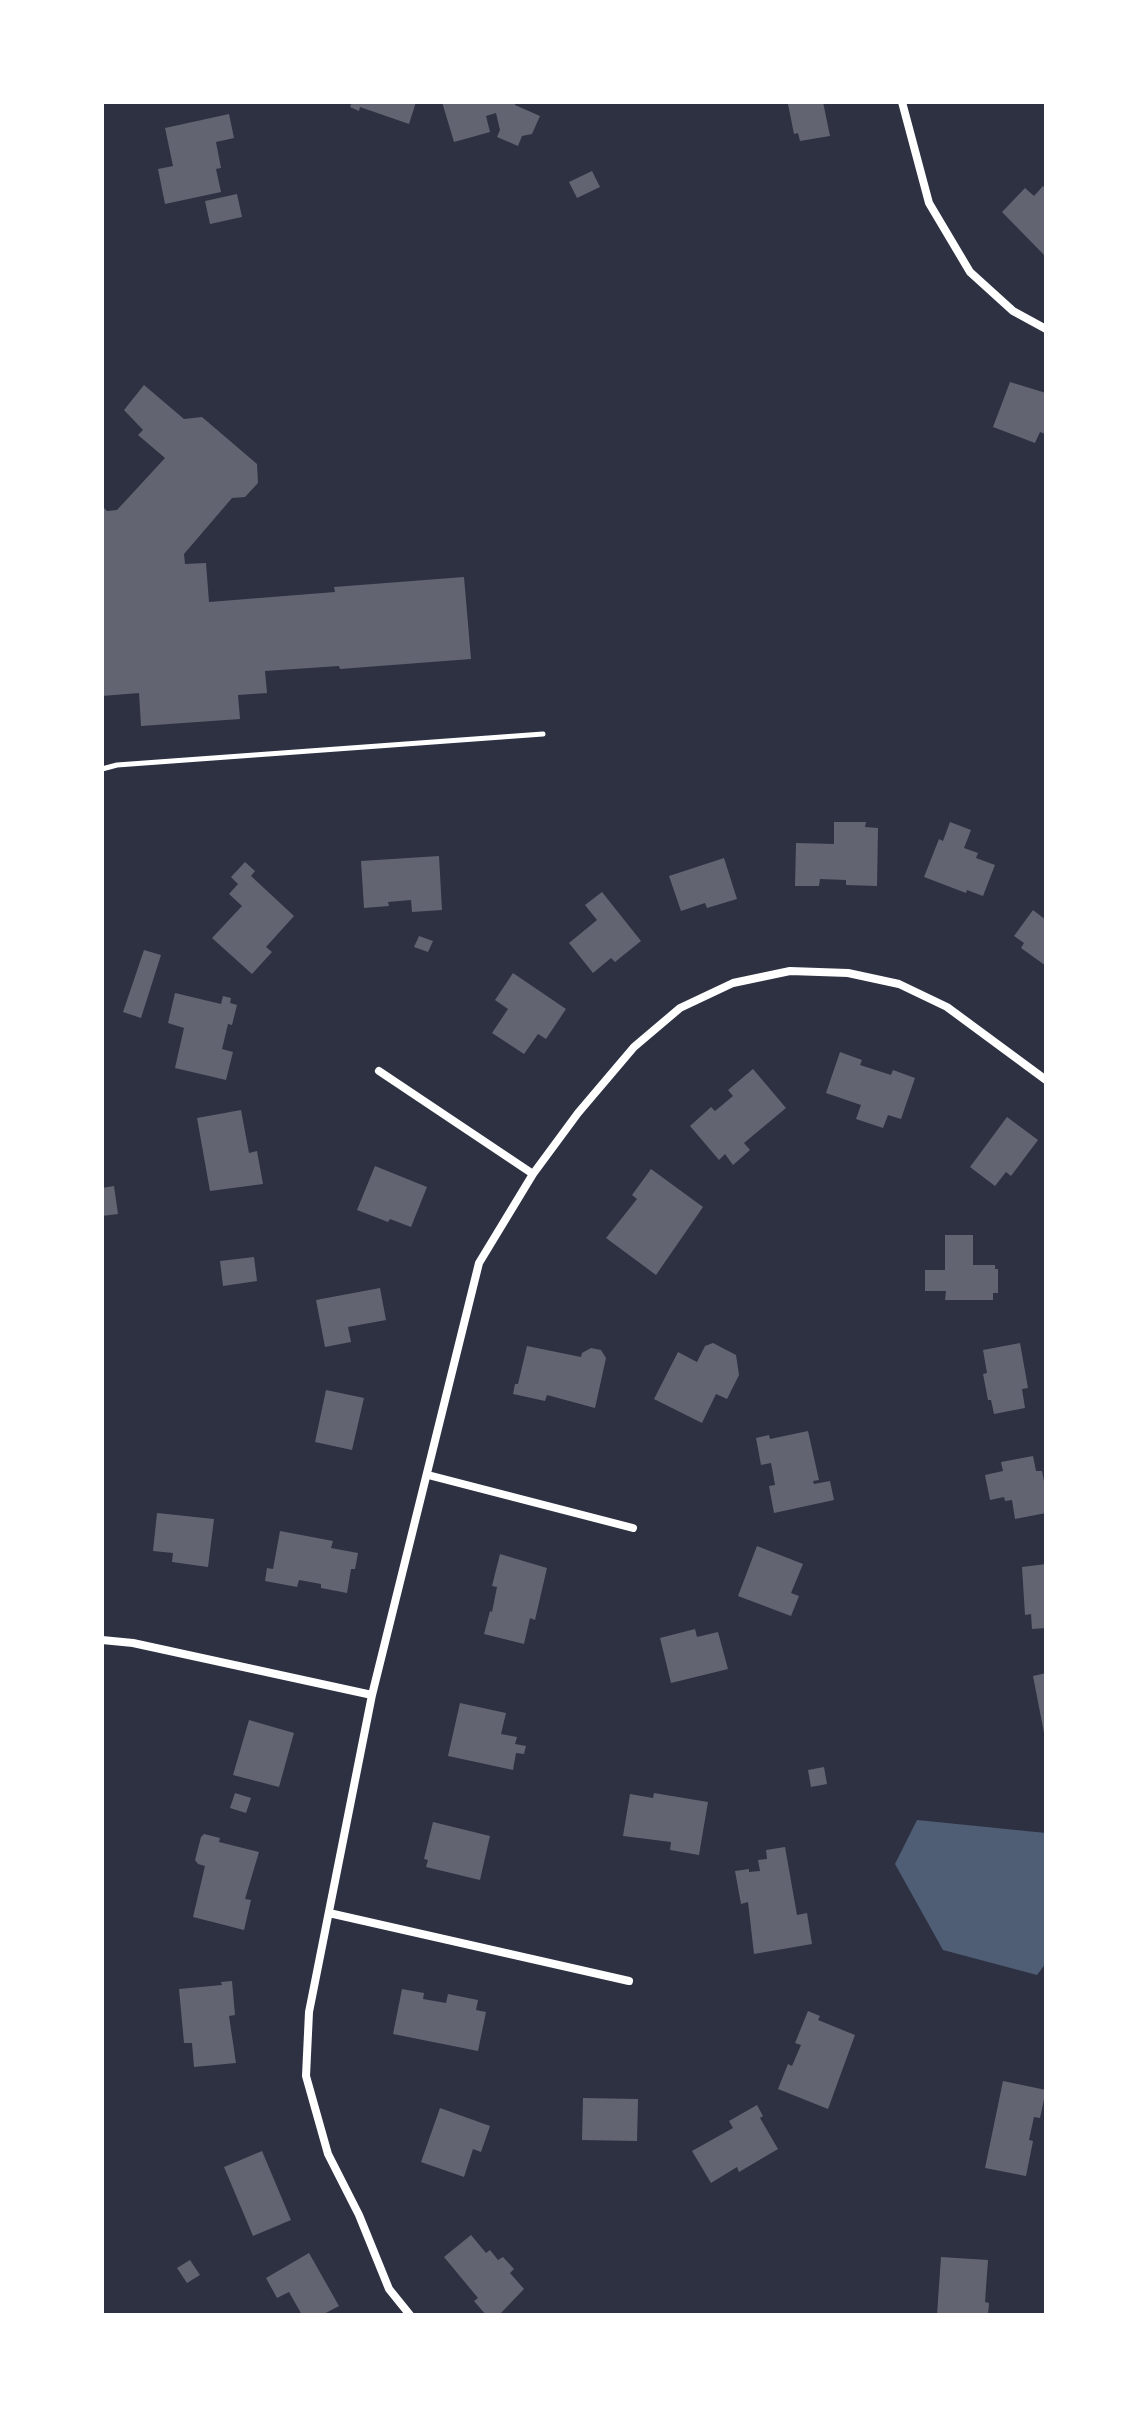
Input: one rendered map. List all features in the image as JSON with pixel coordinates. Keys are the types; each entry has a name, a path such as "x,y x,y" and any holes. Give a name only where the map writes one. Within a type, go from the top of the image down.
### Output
{"street":[{"path":"902,102 929,203 970,272 1013,311 1046,329"},
{"path":"410,2315 389,2289 359,2215 328,2154 306,2076 309,2012 372,1695 479,1263 533,1174 578,1113 634,1047 680,1008 733,983 790,971 848,973 899,984 947,1007 1046,1080"},
{"path":"379,1071 533,1174"},
{"path":"428,1475 633,1528"},
{"path":"102,1640 133,1643 372,1695"},
{"path":"329,1913 629,1981"}],"lane":[{"path":"102,769 132,764 543,734"}],"water":[{"path":"917,1820 1046,1833 1046,1963 1037,1975 943,1950 895,1864"}],"building":[{"path":"352,102 416,102 409,124 360,107 359,111 350,107"},
{"path":"442,102 515,102 515,105 540,116 532,134 522,136 518,146 497,137 500,130 496,113 486,116 490,132 454,142"},
{"path":"823,102 830,136 800,141 798,133 794,134 788,104"},
{"path":"229,114 234,138 216,142 221,168 216,169 221,192 165,204 158,169 173,166 165,128"},
{"path":"592,171 600,187 577,198 569,182"},
{"path":"1043,186 1046,188 1046,257 1002,212 1025,188 1034,196"},
{"path":"237,194 242,217 210,224 205,201"},
{"path":"1010,382 1046,393 1046,430 1045,434 1040,432 1035,443 993,427"},
{"path":"144,385 184,419 202,417 257,464 258,483 245,497 232,498 184,554 185,564 206,563 209,602 335,592 334,587 464,577 471,659 265,671 267,693 238,695 240,719 141,726 139,693 102,696 102,506 107,511 117,510 165,458 138,435 143,430 124,410"},
{"path":"834,822 866,822 865,827 878,828 877,886 846,885 846,880 820,879 819,886 795,886 796,843 834,844"},
{"path":"950,822 971,830 964,848 978,853 976,858 995,865 983,896 924,877 939,839 943,841"},
{"path":"439,856 442,910 412,912 411,900 364,908 361,861"},
{"path":"724,858 737,899 707,908 705,903 681,911 669,876"},
{"path":"245,862 255,871 251,876 294,916 266,947 272,952 252,974 212,938 242,906 229,894 238,884 231,877"},
{"path":"602,892 641,941 615,962 611,958 593,973 569,943 597,920 585,905"},
{"path":"1033,910 1046,920 1046,966 1021,948 1024,943 1014,936"},
{"path":"419,936 433,941 428,952 414,947"},
{"path":"144,950 161,955 141,1018 123,1012"},
{"path":"513,973 566,1009 546,1039 538,1034 524,1054 492,1033 508,1009 495,1000"},
{"path":"175,993 221,1004 223,996 231,998 230,1003 237,1005 222,1049 233,1052 226,1080 175,1068 184,1028 168,1023"},
{"path":"840,1052 862,1060 860,1065 891,1075 893,1070 915,1078 901,1119 888,1115 883,1128 856,1119 861,1105 826,1093"},
{"path":"753,1069 786,1108 744,1143 750,1150 733,1165 725,1154 719,1160 690,1126 711,1107 715,1111 733,1096 728,1090"},
{"path":"241,1110 249,1153 257,1151 263,1184 210,1191 197,1118"},
{"path":"1007,1117 1038,1140 1011,1176 1006,1172 995,1186 970,1167"},
{"path":"375,1166 427,1187 411,1227 357,1210"},
{"path":"651,1169 703,1207 656,1275 606,1238 637,1199 632,1195"},
{"path":"114,1186 118,1214 102,1216 102,1188"},
{"path":"945,1235 973,1235 973,1265 995,1265 998,1269 998,1293 993,1293 993,1300 945,1300 946,1291 925,1291 925,1270 945,1270"},
{"path":"254,1257 257,1281 223,1286 220,1261"},
{"path":"380,1288 386,1320 348,1327 351,1342 325,1347 316,1300"},
{"path":"713,1343 736,1355 739,1375 727,1399 716,1394 702,1423 654,1399 678,1352 697,1362 705,1346"},
{"path":"1020,1343 1028,1388 1022,1389 1025,1408 994,1414 983,1374 987,1373 983,1350"},
{"path":"527,1346 581,1357 591,1348 601,1350 606,1358 595,1408 547,1395 545,1401 513,1394"},
{"path":"326,1390 364,1398 352,1450 315,1442"},
{"path":"808,1431 819,1480 813,1481 814,1484 830,1481 834,1500 774,1513 769,1486 775,1485 771,1463 761,1465 756,1438 769,1435 770,1439"},
{"path":"1033,1456 1036,1471 1042,1471 1046,1513 1015,1519 1012,1500 1005,1501 1004,1497 990,1500 985,1475 1003,1471 1001,1462"},
{"path":"157,1513 214,1519 208,1567 172,1562 173,1553 153,1551"},
{"path":"280,1531 333,1541 331,1548 358,1553 355,1569 351,1569 347,1593 299,1580 297,1587 265,1581 267,1568 273,1569"},
{"path":"757,1546 803,1564 791,1593 799,1596 791,1616 738,1596"},
{"path":"500,1554 547,1568 535,1620 530,1618 524,1644 484,1634 497,1587 492,1586"},
{"path":"1046,1564 1046,1628 1032,1629 1031,1614 1025,1615 1022,1567"},
{"path":"695,1629 697,1637 718,1632 728,1669 671,1683 660,1638"},
{"path":"1046,1673 1046,1738 1045,1738 1033,1676"},
{"path":"460,1703 506,1713 501,1734 517,1737 515,1744 526,1746 524,1754 516,1753 513,1770 448,1756"},
{"path":"249,1720 294,1733 279,1787 233,1775"},
{"path":"824,1767 827,1784 811,1787 808,1770"},
{"path":"235,1793 251,1798 246,1813 230,1808"},
{"path":"654,1793 708,1802 699,1855 670,1850 671,1842 623,1836 630,1794 653,1798"},
{"path":"433,1822 490,1836 480,1880 426,1867 428,1860 424,1859"},
{"path":"204,1834 220,1838 219,1842 259,1852 245,1899 251,1900 244,1930 193,1917 205,1866 195,1860"},
{"path":"785,1847 797,1915 807,1913 812,1944 754,1954 748,1902 741,1904 735,1871 760,1871 758,1860 767,1859 766,1850"},
{"path":"232,1981 235,2015 229,2016 236,2063 194,2067 192,2043 184,2043 179,1989 222,1985 221,1982"},
{"path":"402,1989 424,1993 423,1999 446,2003 448,1994 478,2000 476,2010 486,2012 478,2051 393,2034"},
{"path":"808,2011 820,2016 818,2020 855,2035 828,2109 778,2089 788,2064 792,2066 801,2045 795,2043"},
{"path":"1003,2081 1046,2090 1040,2118 1034,2117 1026,2176 985,2168"},
{"path":"583,2098 638,2099 637,2141 582,2140"},
{"path":"757,2105 763,2116 760,2118 778,2149 739,2172 737,2167 711,2183 692,2151 733,2128 729,2121"},
{"path":"440,2108 490,2126 481,2152 473,2149 464,2177 421,2162"},
{"path":"262,2151 291,2220 253,2236 224,2167"},
{"path":"471,2235 486,2253 490,2250 498,2260 503,2257 514,2269 510,2273 524,2289 499,2315 486,2315 474,2301 478,2298 444,2257"},
{"path":"309,2253 339,2306 322,2315 302,2315 289,2292 277,2298 266,2278"},
{"path":"941,2257 988,2260 985,2302 989,2303 988,2315 937,2315"},
{"path":"190,2260 200,2275 187,2283 177,2268"}]}
